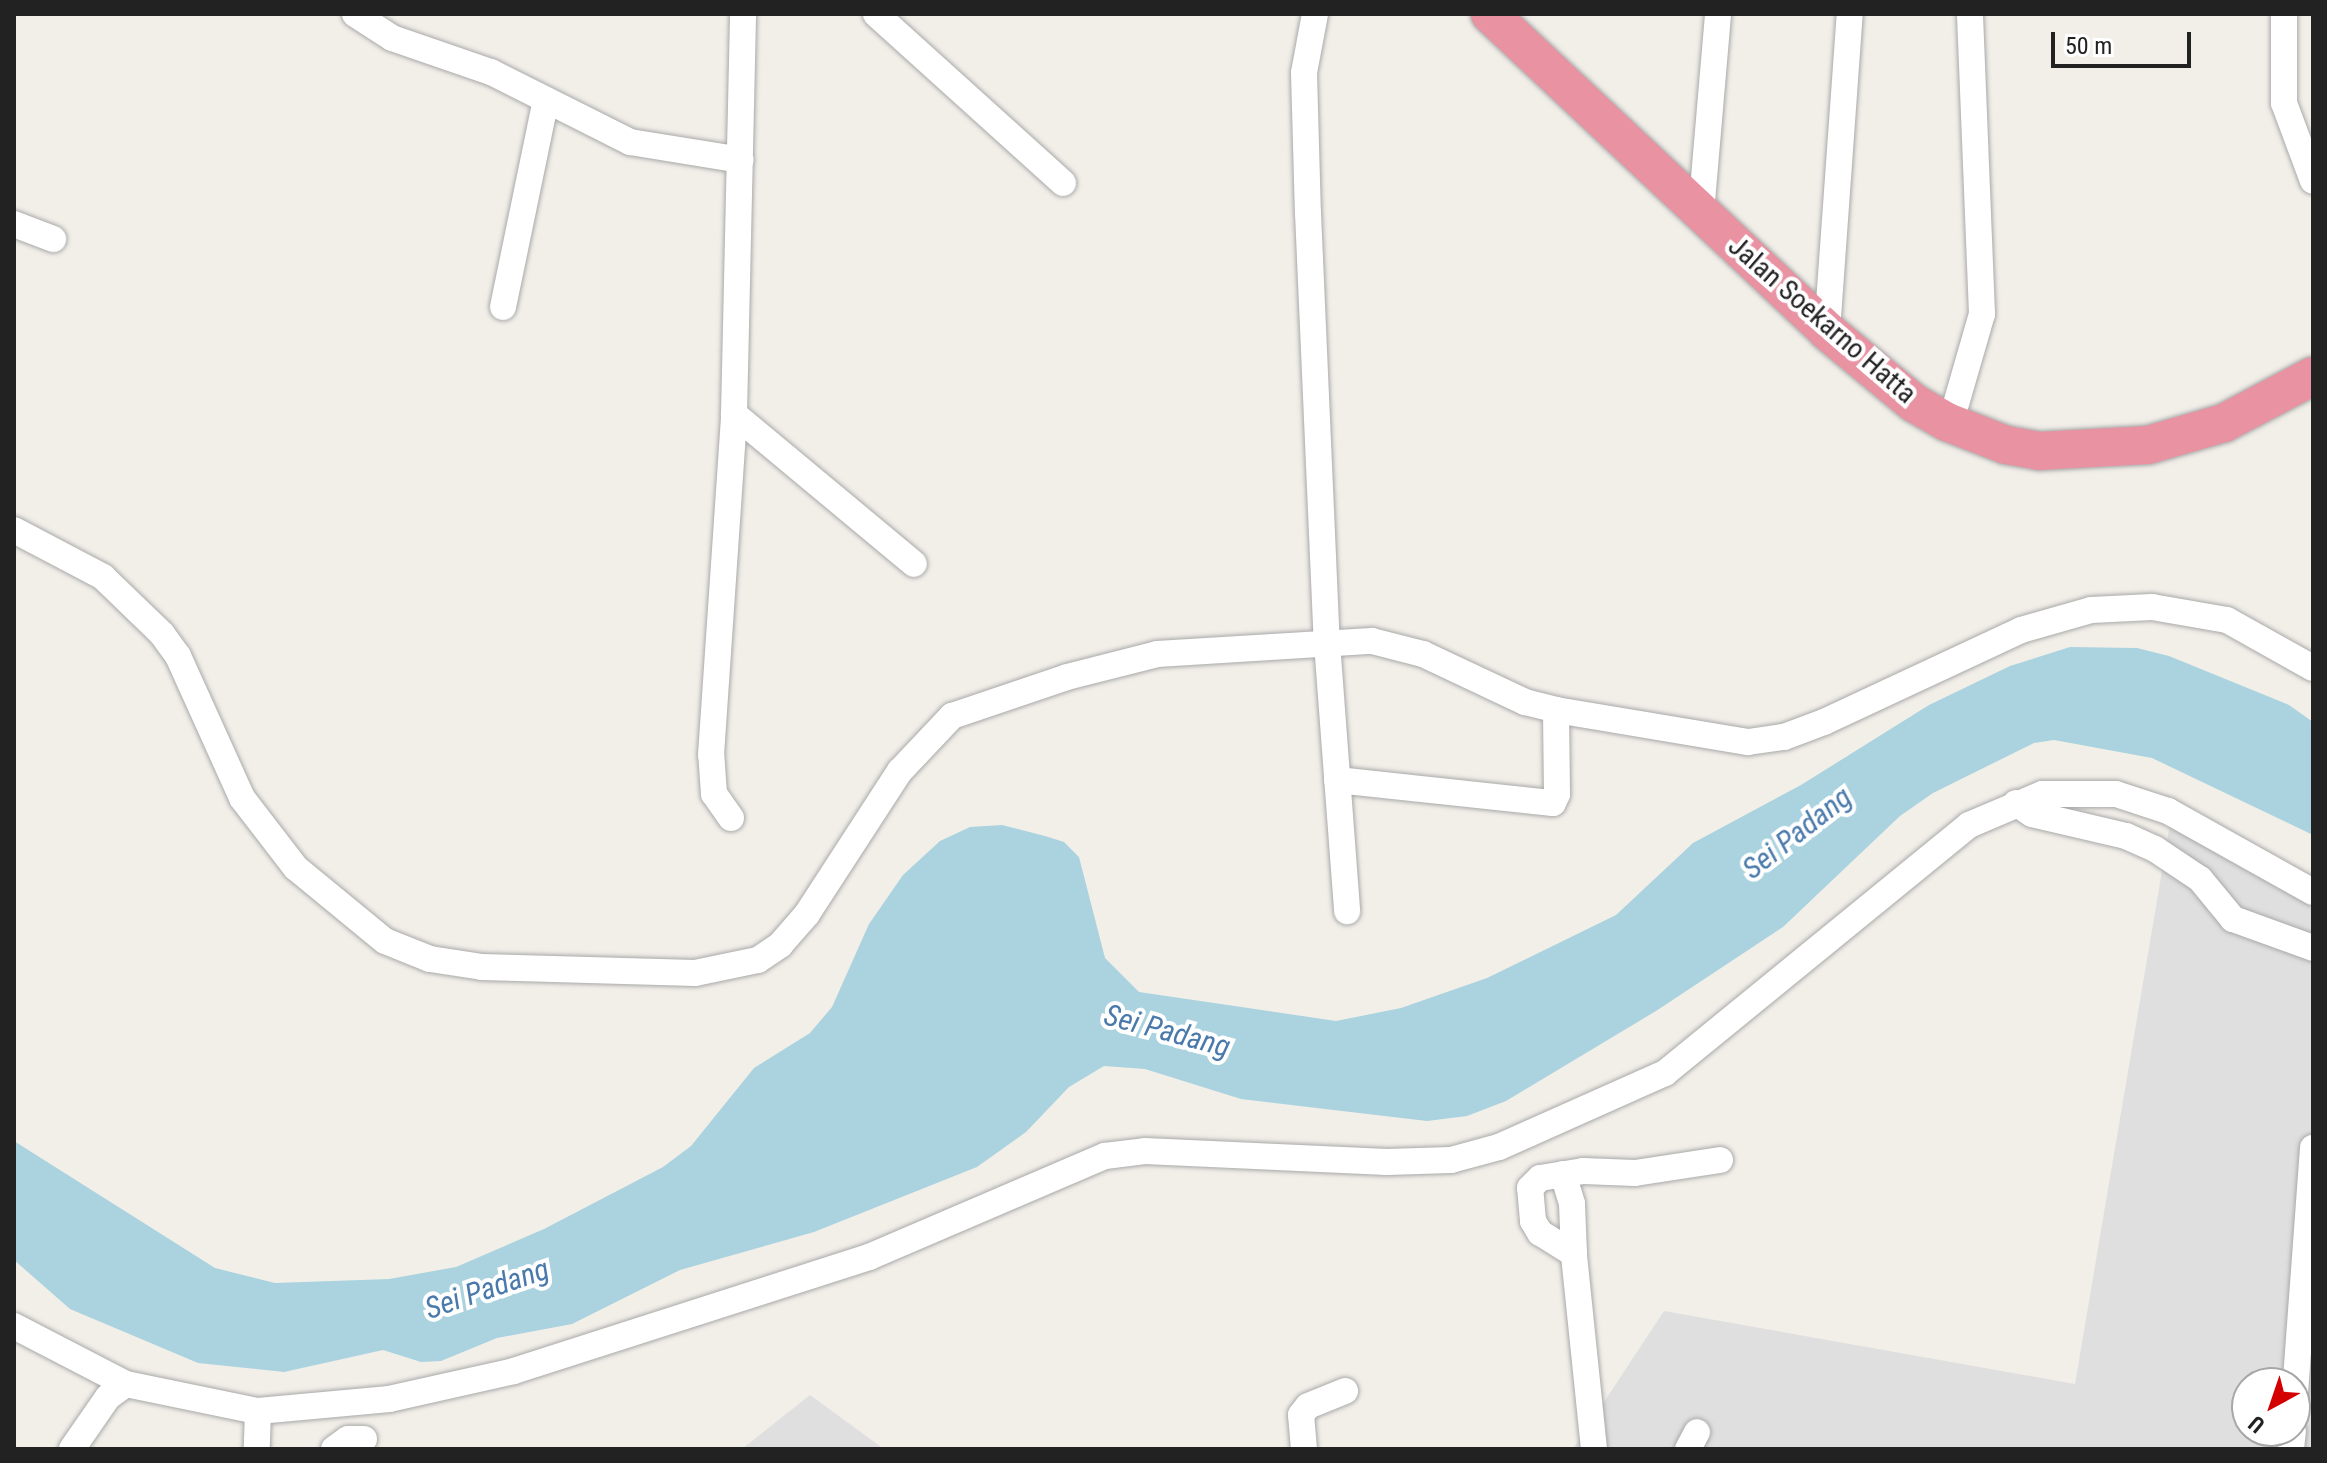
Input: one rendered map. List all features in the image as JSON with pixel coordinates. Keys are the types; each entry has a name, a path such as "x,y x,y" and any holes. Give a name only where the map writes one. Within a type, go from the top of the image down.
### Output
{"highway":[{"name":"Jalan Soekarno Hatta","path":"1490,14 1702,200 1830,318 1914,403 1947,422 2006,445 2039,451 2114,449 2189,435 2313,376"},
{"name":"Jalan Soekarno Hatta","path":"1527,14 1702,200"},
{"name":"Jalan Soekarno Hatta","path":"1830,318 1956,404 2005,422 2049,430 2116,429 2211,404 2313,353"}],"street":[{"path":"355,14 392,38 491,72 630,142 741,160"},
{"path":"731,818 714,794 711,755 734,414 743,14"},
{"path":"876,14 1063,183"},
{"path":"1315,14 1304,73 1327,643 1347,911"},
{"path":"1830,318 1850,14"},
{"path":"1956,404 1982,314 1970,14"},
{"path":"2284,14 2284,103 2313,181"},
{"path":"1702,200 1715,16"},
{"path":"503,307 546,100"},
{"path":"14,224 53,239"},
{"path":"734,414 914,564"},
{"path":"14,530 61,550 103,577 162,634 178,656 242,798 296,868 385,941 430,959 482,967 695,973 758,960 780,945 807,914 900,771 952,716 1067,677 1157,654 1327,643 1398,646 1556,710 1708,738 1784,737 2021,630 2091,610 2152,607 2227,620 2313,668"},
{"path":"1337,780 1553,803 1556,710"},
{"path":"14,1326 126,1384 150,1393 258,1411 389,1399 514,1371 869,1257 1105,1156 1145,1151 1387,1162 1451,1160 1499,1147 1665,1073 1969,825 2042,794 2116,794 2212,832 2313,892"},
{"path":"2016,803 2032,814 2126,836 2183,866 2233,919 2313,948"},
{"path":"2297,1367 2313,1148"},
{"path":"1574,1254 1540,1233 1533,1221 1533,1182 1563,1174 1635,1173 1720,1160"},
{"path":"1563,1174 1572,1204 1574,1254 1594,1449"},
{"path":"72,1449 108,1397 126,1384"},
{"path":"1304,1449 1301,1415 1308,1406 1345,1391"},
{"path":"257,1449 258,1411"},
{"path":"334,1449 348,1439 364,1439"}],"shaded area":[{"path":"2172,812 2313,891 2313,1449 1573,1449 1664,1311 2075,1384"},
{"path":"810,1395 884,1449 742,1449"}],"water":[{"name":"Sei Padang","path":"2070,647 2137,648 2169,656 2289,705 2313,722 2313,835 2152,758 2054,740 2034,743 1933,793 1900,816 1783,927 1656,1011 1506,1101 1467,1116 1427,1121 1241,1099 1145,1069 1104,1066 1069,1087 1026,1132 977,1167 814,1232 680,1270 572,1324 497,1338 441,1361 421,1362 383,1350 284,1372 198,1363 70,1309 14,1260 14,1141 215,1268 275,1283 389,1279 456,1267 544,1229 663,1167 691,1146 754,1068 810,1033 832,1007 869,924 903,875 940,841 970,827 1002,825 1064,842 1079,857 1105,958 1139,992 1336,1021 1401,1008 1487,978 1616,915 1693,843 1801,785 1929,705 2010,666"}]}
